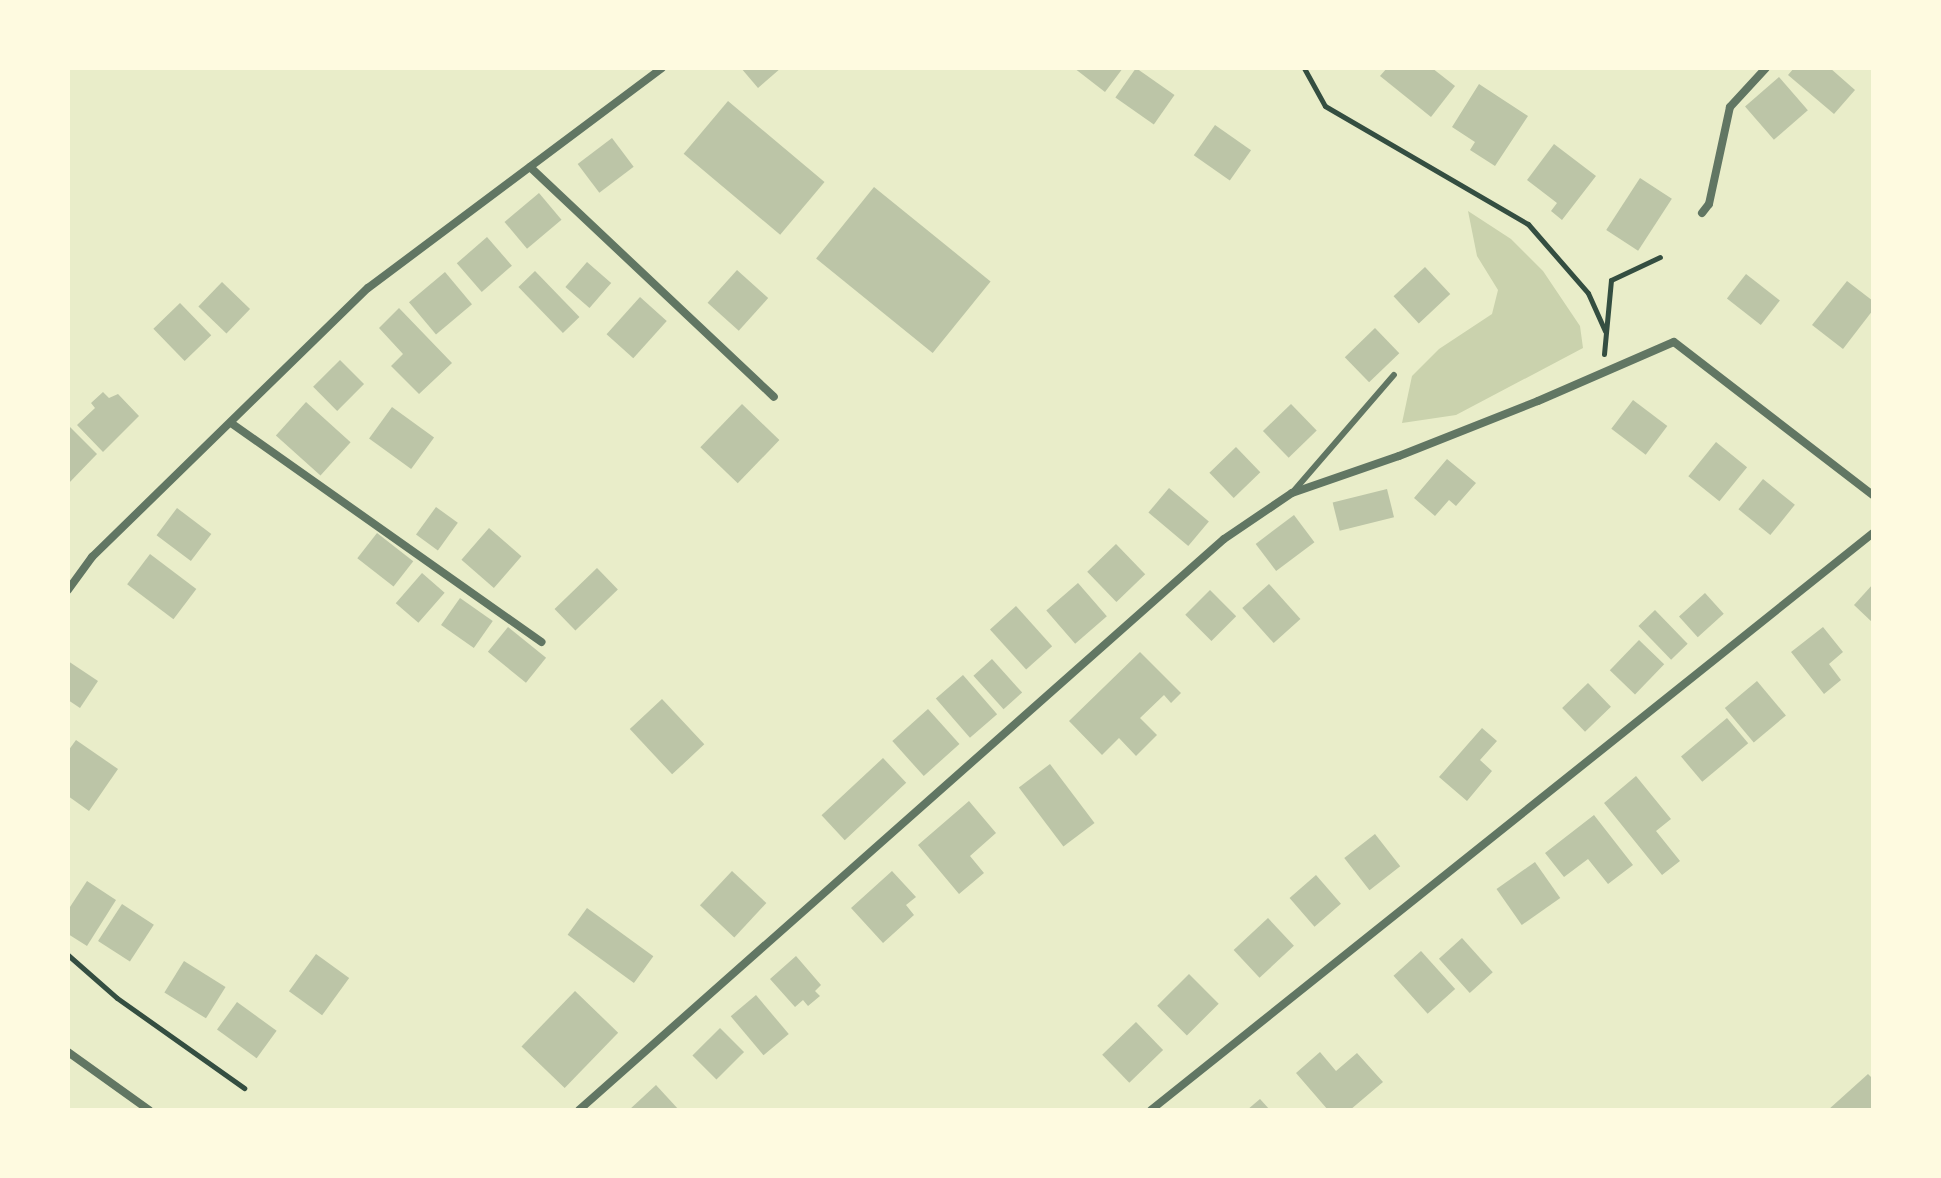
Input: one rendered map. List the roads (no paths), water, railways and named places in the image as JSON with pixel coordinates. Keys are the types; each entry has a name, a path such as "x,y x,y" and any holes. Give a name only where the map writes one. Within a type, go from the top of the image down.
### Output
{"street":[{"path":"68,590 92,557 368,288 662,68"},
{"path":"1702,213 1709,204 1730,107 1766,68"},
{"path":"530,167 774,397"},
{"path":"579,1110 1224,539 1292,493 1497,418 1674,342 1873,495"},
{"path":"231,423 542,642"},
{"path":"1151,1110 1873,533"},
{"path":"68,1052 149,1110"}],"lane":[{"path":"1292,493 1394,375"}]}
